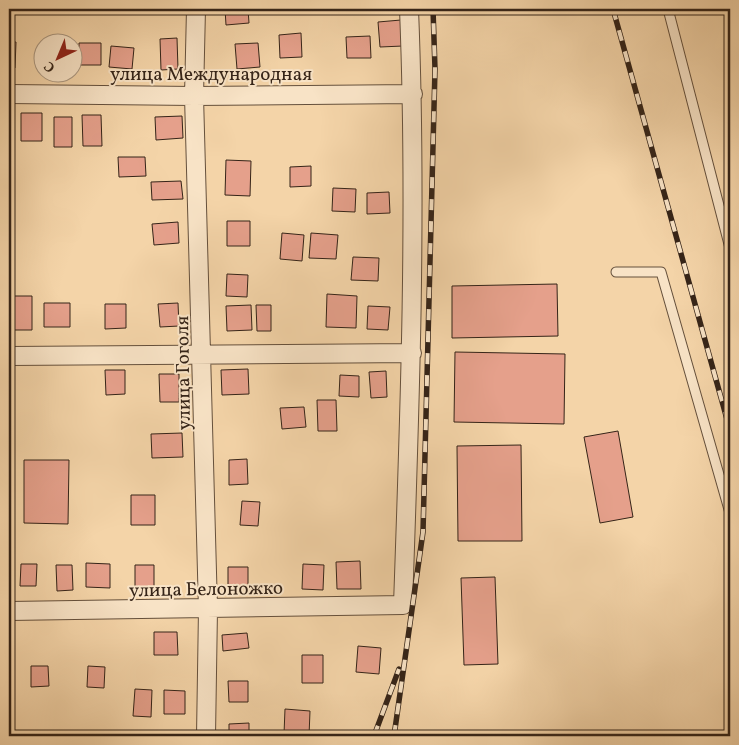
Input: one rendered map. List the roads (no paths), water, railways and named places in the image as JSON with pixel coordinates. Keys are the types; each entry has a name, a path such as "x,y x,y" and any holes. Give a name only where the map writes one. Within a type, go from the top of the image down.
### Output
{"street":[{"name":"улица Гоголя","path":"196,9 194,96 203,354 208,609 206,736"},
{"path":"9,356 412,353 413,94 409,9"},
{"name":"улица Международная","path":"9,94 194,96 413,94"},
{"name":"улица Белоножко","path":"9,611 403,605 412,353"}],"lane":[{"path":"668,9 730,248"},
{"path":"616,272 661,272 730,513"}],"railway":[{"path":"394,736 423,532 435,69 433,9"},
{"path":"613,9 730,430"},
{"path":"374,736 399,669"}]}
